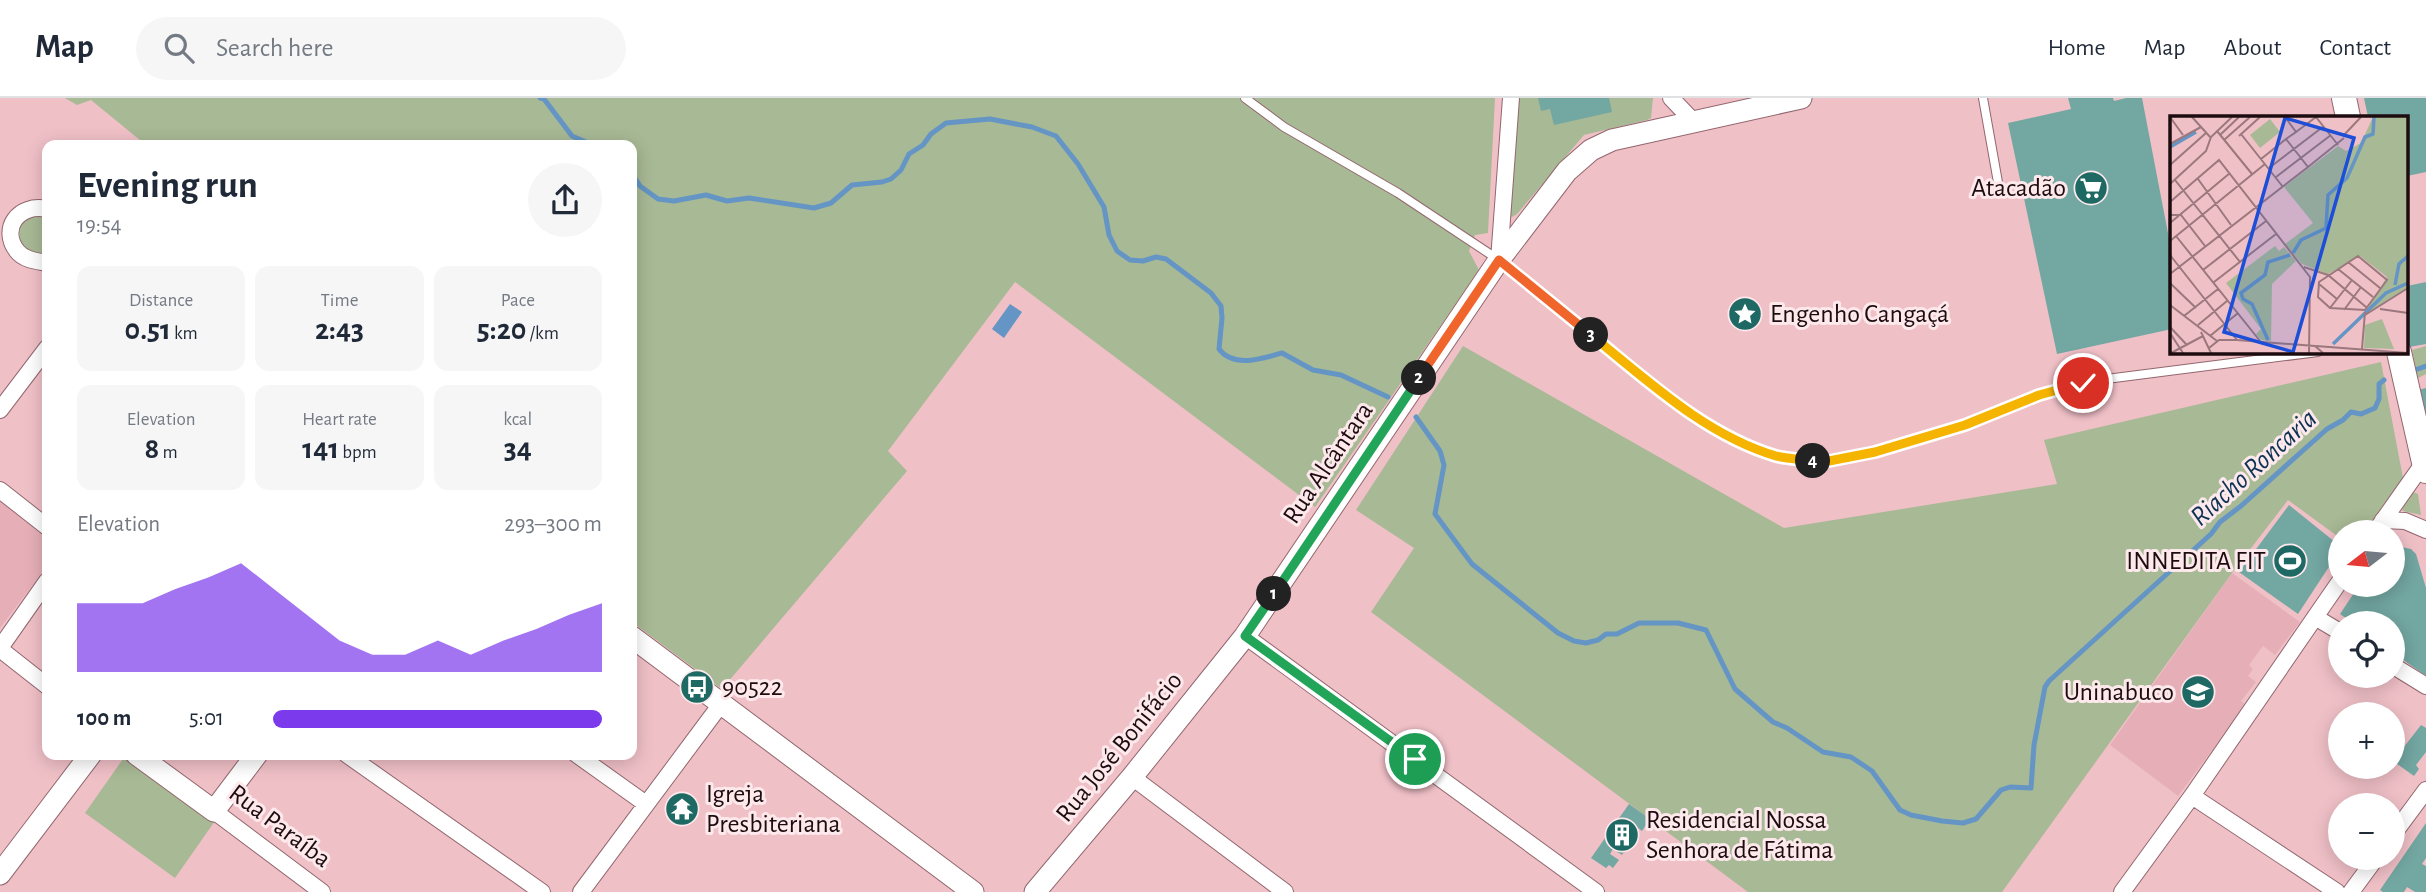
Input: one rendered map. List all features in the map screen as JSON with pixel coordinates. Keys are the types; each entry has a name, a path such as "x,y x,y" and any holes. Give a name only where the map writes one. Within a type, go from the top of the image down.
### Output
{"main road":[{"path":"2344,98 2348,116"},
{"path":"2399,354 2424,453"}],"street":[{"path":"1499,260 1511,98"},
{"path":"1671,98 1693,121"},
{"name":"Rua Alcântara","path":"1245,636 1499,260 1567,171 1591,150 1612,140 1801,98"},
{"path":"42,209 29,208 5,221 17,252 24,257 42,262"},
{"path":"0,410 42,360"},
{"path":"2383,520 2424,453"},
{"path":"0,491 42,523"},
{"path":"2405,521 2426,530"},
{"path":"42,588 0,648 42,682"},
{"path":"2122,892 2192,796 2329,597"},
{"path":"2315,617 2328,625"},
{"path":"1245,636 1596,892"},
{"name":"Rua José Bonifácio","path":"1035,892 1245,636"},
{"path":"637,641 973,892"},
{"path":"2405,673 2426,686"},
{"path":"581,892 722,704"},
{"path":"0,874 86,760"},
{"name":"Rua Paraíba","path":"144,760 322,892"},
{"path":"214,811 252,760"},
{"path":"355,760 542,892"},
{"path":"584,760 646,804"},
{"path":"1132,777 1284,892"},
{"path":"2405,818 2426,790"},
{"path":"2192,796 2337,892"},
{"path":"2351,892 2367,870"}],"lane":[{"path":"1245,98 1284,127 1398,193 1499,260 1672,400 1732,438 1777,456 1824,462 1875,452 1965,425 2039,395 2083,383 2303,354"},
{"path":"1983,98 1998,188"}],"shaded area":[{"path":"0,496 42,528 42,573 0,628"},
{"name":"Uninabuco","path":"2232,573 2300,622 2275,655 2263,646 2249,665 2253,669 2248,676 2256,682 2241,701 2246,705 2178,796 2110,745"}],"green space":[{"path":"65,98 1495,98 1488,233 1475,235 1469,251 1479,270 1315,507 1015,282 888,451 907,471 722,689 637,626 637,140 140,140 91,100 77,105"},
{"path":"1516,98 1653,98 1651,118 1584,135 1512,217 1509,216"},
{"path":"42,210 42,260 13,245 21,212"},
{"path":"1463,346 1784,528 2057,484 2044,440 2381,362 2403,478 2373,520 2328,520 2328,529 2288,500 2232,573 2002,892 1748,892 1371,612 1414,548 1356,510"},
{"path":"2426,346 2426,374 2418,378 2412,350"},
{"path":"2413,492 2418,494 2421,515 2402,509"},
{"path":"122,760 131,760 215,821 175,878 85,813"}],"water":[{"path":"1010,304 1022,312 1004,338 992,329"}],"building":[{"path":"1538,98 1609,98 1612,112 1554,125 1550,109 1541,111"},
{"name":"Atacadão","path":"2068,98 2113,98 2114,101 2142,98 2170,244 2170,329 2057,354 2008,123 2071,109"},
{"path":"2364,98 2426,98 2426,172 2408,176 2408,116 2368,116"},
{"path":"2426,282 2426,344 2409,347 2408,342 2408,286"},
{"path":"2426,388 2426,418 2418,390"},
{"name":"INNEDITA FIT","path":"2289,505 2328,536 2328,568 2298,614 2239,572"},
{"path":"2405,548 2411,549 2416,554 2426,588 2426,676 2405,661 2405,611 2342,611 2351,597 2405,597"},
{"path":"2421,725 2426,728 2426,752 2416,765 2419,769 2414,776 2405,770 2405,746"},
{"name":"Residencial Nossa Senhora de Fátima","path":"1629,804 1650,819 1642,831 1633,824 1631,827 1639,833 1632,842 1626,838 1622,844 1627,847 1622,855 1613,849 1610,854 1619,860 1613,868 1609,865 1606,868 1591,858"},
{"path":"2426,823 2426,858 2422,864 2426,866 2426,892 2415,892 2407,887 2404,892 2383,892 2380,890 2394,870 2405,870 2405,854"}],"waterway":[{"name":"Riacho Roncaria","path":"540,98 544,99 572,136 581,140"},
{"name":"Riacho Roncaria","path":"637,182 658,199 674,201 706,195 727,201 749,198 814,208 831,203 852,185 891,179 901,170 909,154 946,123 990,119 1032,127 1056,136 1078,164 1104,207 1109,235 1117,251 1130,260 1143,261 1156,257 1166,259 1211,293 1221,306 1219,349 1225,355 1248,360 1282,353 1313,370 1341,375 1388,397"},
{"name":"Riacho Roncaria","path":"2415,370 2426,366"},
{"name":"Riacho Roncaria","path":"1416,417 1440,451 1444,465 1435,514 1472,564 1558,633 1574,641 1586,643 1598,640 1606,634 1617,634 1639,623 1678,623 1706,630 1735,689 1773,722 1823,752 1851,757 1872,771 1900,810 1911,815 1963,823 1976,819 2001,790 2010,787 2031,788 2034,745 2045,687 2049,681 2211,534 2220,522 2327,429 2351,412 2361,414 2375,408 2379,399 2379,384 2384,380"}],"place":[{"name":"Atacadão","path":"2091,188"},
{"name":"Engenho Cangaçá","path":"1745,314"},
{"name":"INNEDITA FIT","path":"2290,561"},
{"name":"90522","path":"697,687"},
{"name":"Uninabuco","path":"2198,692"},
{"name":"Igreja Presbiteriana","path":"682,809"},
{"name":"Residencial Nossa Senhora de Fátima","path":"1622,835"}],"route":[{"path":"1415,759 1245,636 1499,260 1672,400 1732,438 1777,456 1824,462 1875,452 1965,425 2039,395 2083,383"}]}
